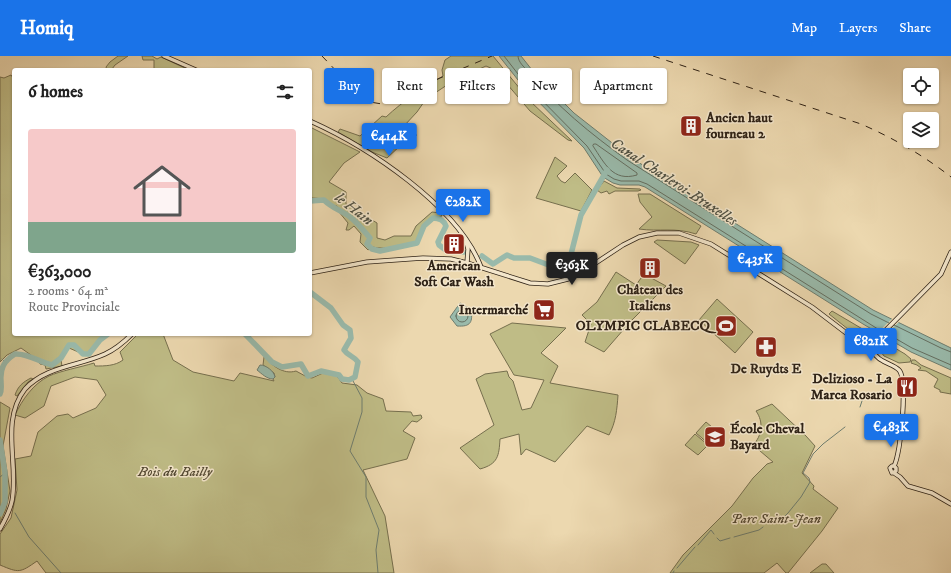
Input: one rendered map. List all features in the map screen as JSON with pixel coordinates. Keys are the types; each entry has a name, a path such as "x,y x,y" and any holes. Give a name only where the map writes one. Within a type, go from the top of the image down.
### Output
{"main road":[{"path":"164,56 191,68"},
{"path":"312,122 347,139 408,180 436,205 464,237 472,248 481,267"},
{"path":"312,273 367,262 423,258 451,259 530,283 548,284 568,279 582,272 623,245 639,237 679,233 711,244 812,307 858,342 867,343 876,340 901,316 943,271 951,252"},
{"path":"464,237 468,249 467,263"},
{"path":"0,529 10,510 12,500 13,490 10,426 14,408 21,394 30,385 44,375 57,369 104,354 118,346 130,336"},
{"path":"867,343 876,357 881,361 899,369 902,377 903,421 900,447 895,469 908,486 932,493 951,504"}],"green space":[{"path":"118,56 128,56 113,68 106,68 110,62"},
{"path":"142,56 152,56 157,59 161,57 185,68 154,68 154,60 143,60"},
{"path":"451,56 493,56 503,68 490,68 486,66 482,68 445,68 445,86 437,92 437,80 443,76 442,70 445,60"},
{"path":"11,75 12,76 12,336 108,336 97,344 93,352 83,354 69,348 61,360 62,366 46,369 45,365 40,364 38,360 21,348 7,355 0,362 0,77 4,78"},
{"path":"510,77 518,86 518,97 510,88"},
{"path":"402,104 423,104 403,127 391,126 388,130 417,135 401,145 387,158 372,152 338,132 340,129 360,136 382,116 386,117"},
{"path":"524,104 533,104 572,141 568,140 530,111"},
{"path":"312,128 360,152 344,163 329,182 346,192 346,204 377,223 377,238 385,240 394,236 411,236 416,226 432,212 441,213 442,216 428,221 423,227 418,241 407,245 389,248 372,247 368,250 360,242 361,234 354,226 349,230 346,230 348,223 339,212 337,206 333,206 323,199 312,198"},
{"path":"555,157 567,166 557,176 561,181 565,183 575,173 592,190 581,211 536,198"},
{"path":"604,181 617,188 641,190 615,191 609,194 607,191 601,193 597,190"},
{"path":"638,194 650,194 701,226 696,234 674,230 639,229 652,217 640,202"},
{"path":"657,240 691,242 699,245 685,264 654,242"},
{"path":"582,256 586,260 579,268 574,263"},
{"path":"616,272 636,285 644,274 666,286 631,321 604,352 585,342 591,324 582,315 597,302"},
{"name":"OLYMPIC CLABECQ","path":"717,299 753,332 735,353 699,320"},
{"path":"832,311 905,354 911,359 910,362 899,363 884,356 878,348 858,337 829,314"},
{"path":"512,323 566,328 541,353 558,366 550,383 618,395 616,415 609,435 587,426 555,462 526,449 521,455 519,434 500,439 498,455 494,462 491,465 480,469 460,448 494,425 476,379 485,374 507,371 509,377 513,381 522,410 531,408 544,380 514,375 490,334"},
{"name":"Bois du Bailly","path":"136,336 164,336 173,360 193,372 234,381 240,373 274,381 274,373 263,365 264,357 274,366 287,372 296,371 312,378 323,373 337,376 342,383 357,385 367,393 383,399 386,411 411,412 413,416 421,415 422,418 417,422 412,421 403,431 415,438 407,459 363,470 385,516 394,573 46,573 37,561 23,570 11,569 0,565 0,534 11,518 17,490 15,459 31,456 38,432 57,416 68,414 73,418 96,408 106,395 97,380 75,377 51,386 44,406 25,418 15,415 21,404 33,388 43,379 94,363 95,366 113,365 123,360 120,352"},
{"path":"912,360 915,360 921,365 951,378 951,394 940,392 940,390 934,387 938,379 926,371 918,370 921,368 911,363"},
{"path":"31,378 33,379 28,382 17,396 15,395 21,385"},
{"path":"0,402 10,408 3,446 10,491 6,509 0,523"},
{"name":"Parc Saint-Jean","path":"772,404 815,446 802,473 814,486 813,489 838,508 822,531 788,573 786,573 777,563 764,573 670,573 683,555 732,506 753,478 767,464 773,462 753,445 761,429 759,415 756,411"},
{"path":"706,422 719,433 709,444 696,433"},
{"path":"695,434 708,445 698,455 685,445"},
{"path":"822,564 826,564 834,573 810,573"}],"water":[{"path":"499,56 521,56 530,68 518,68 518,80"},
{"path":"541,104 565,104 574,113 630,157 873,310 951,348 951,370 911,352 863,324 645,187 639,185 620,185 603,177 584,148"},
{"path":"463,191 476,195 482,199 478,207 463,204 460,201"},
{"path":"460,303 471,309 472,317 470,323 465,326 457,326 450,317"},
{"path":"260,365 269,369 275,377 271,379 257,370"}],"pier":[{"path":"893,318 900,321 882,338 876,334"}],"waterway":[{"name":"le Hain","path":"482,256 493,264 507,255 514,258 530,258 554,267 565,269 568,266 581,215 607,170"},
{"name":"le Hain","path":"312,201 324,200 350,217 370,238 367,244 372,249 380,251 417,243 424,226 433,218 438,218 444,222 446,226 438,242 439,245 447,251 464,252"},
{"name":"le Hain","path":"247,336 272,362 282,367 301,364 308,376 321,371 339,375 342,379 349,380 355,377 358,362 344,350 351,338 350,330 343,325 331,308 312,294"},
{"name":"le Hain","path":"0,394 2,369 5,362 15,354 29,356 52,365 61,358 69,345 74,345 83,354 89,354 100,340 105,336"},
{"name":"le Hain","path":"2,359 5,362"},
{"path":"352,379 362,398 362,412 350,451 366,477 366,497 379,530 376,550 378,573"},
{"path":"860,407 863,398"},
{"path":"768,523 782,519 801,497 810,482 809,478 803,473 813,454 845,427"},
{"name":"le Hain","path":"0,440 5,473 5,502 0,514"},
{"name":"le Hain","path":"0,477 5,473"},
{"path":"15,513 29,537 61,573"},
{"path":"734,537 759,530 763,527"},
{"path":"698,545 711,530 714,534"},
{"path":"717,538 720,541 730,538"},
{"path":"677,568 695,547"}],"railway":[{"path":"322,56 360,96 370,102 382,104 403,101 433,81 492,56"},
{"path":"653,56 861,124 908,148 930,161 951,177"}],"place":[{"name":"Ancien haut fourneau 2","path":"691,126"},
{"name":"American Soft Car Wash","path":"454,244"},
{"name":"Château des Italiens","path":"650,268"},
{"name":"Intermarché","path":"544,310"},
{"name":"OLYMPIC CLABECQ","path":"726,326"},
{"name":"De Ruydts E","path":"766,347"},
{"name":"Delizioso - La Marca Rosario","path":"907,387"},
{"name":"École Cheval Bayard","path":"715,437"}],"water label":[{"name":"Canal Charleroi-Bruxelles","path":"674,182"}]}
